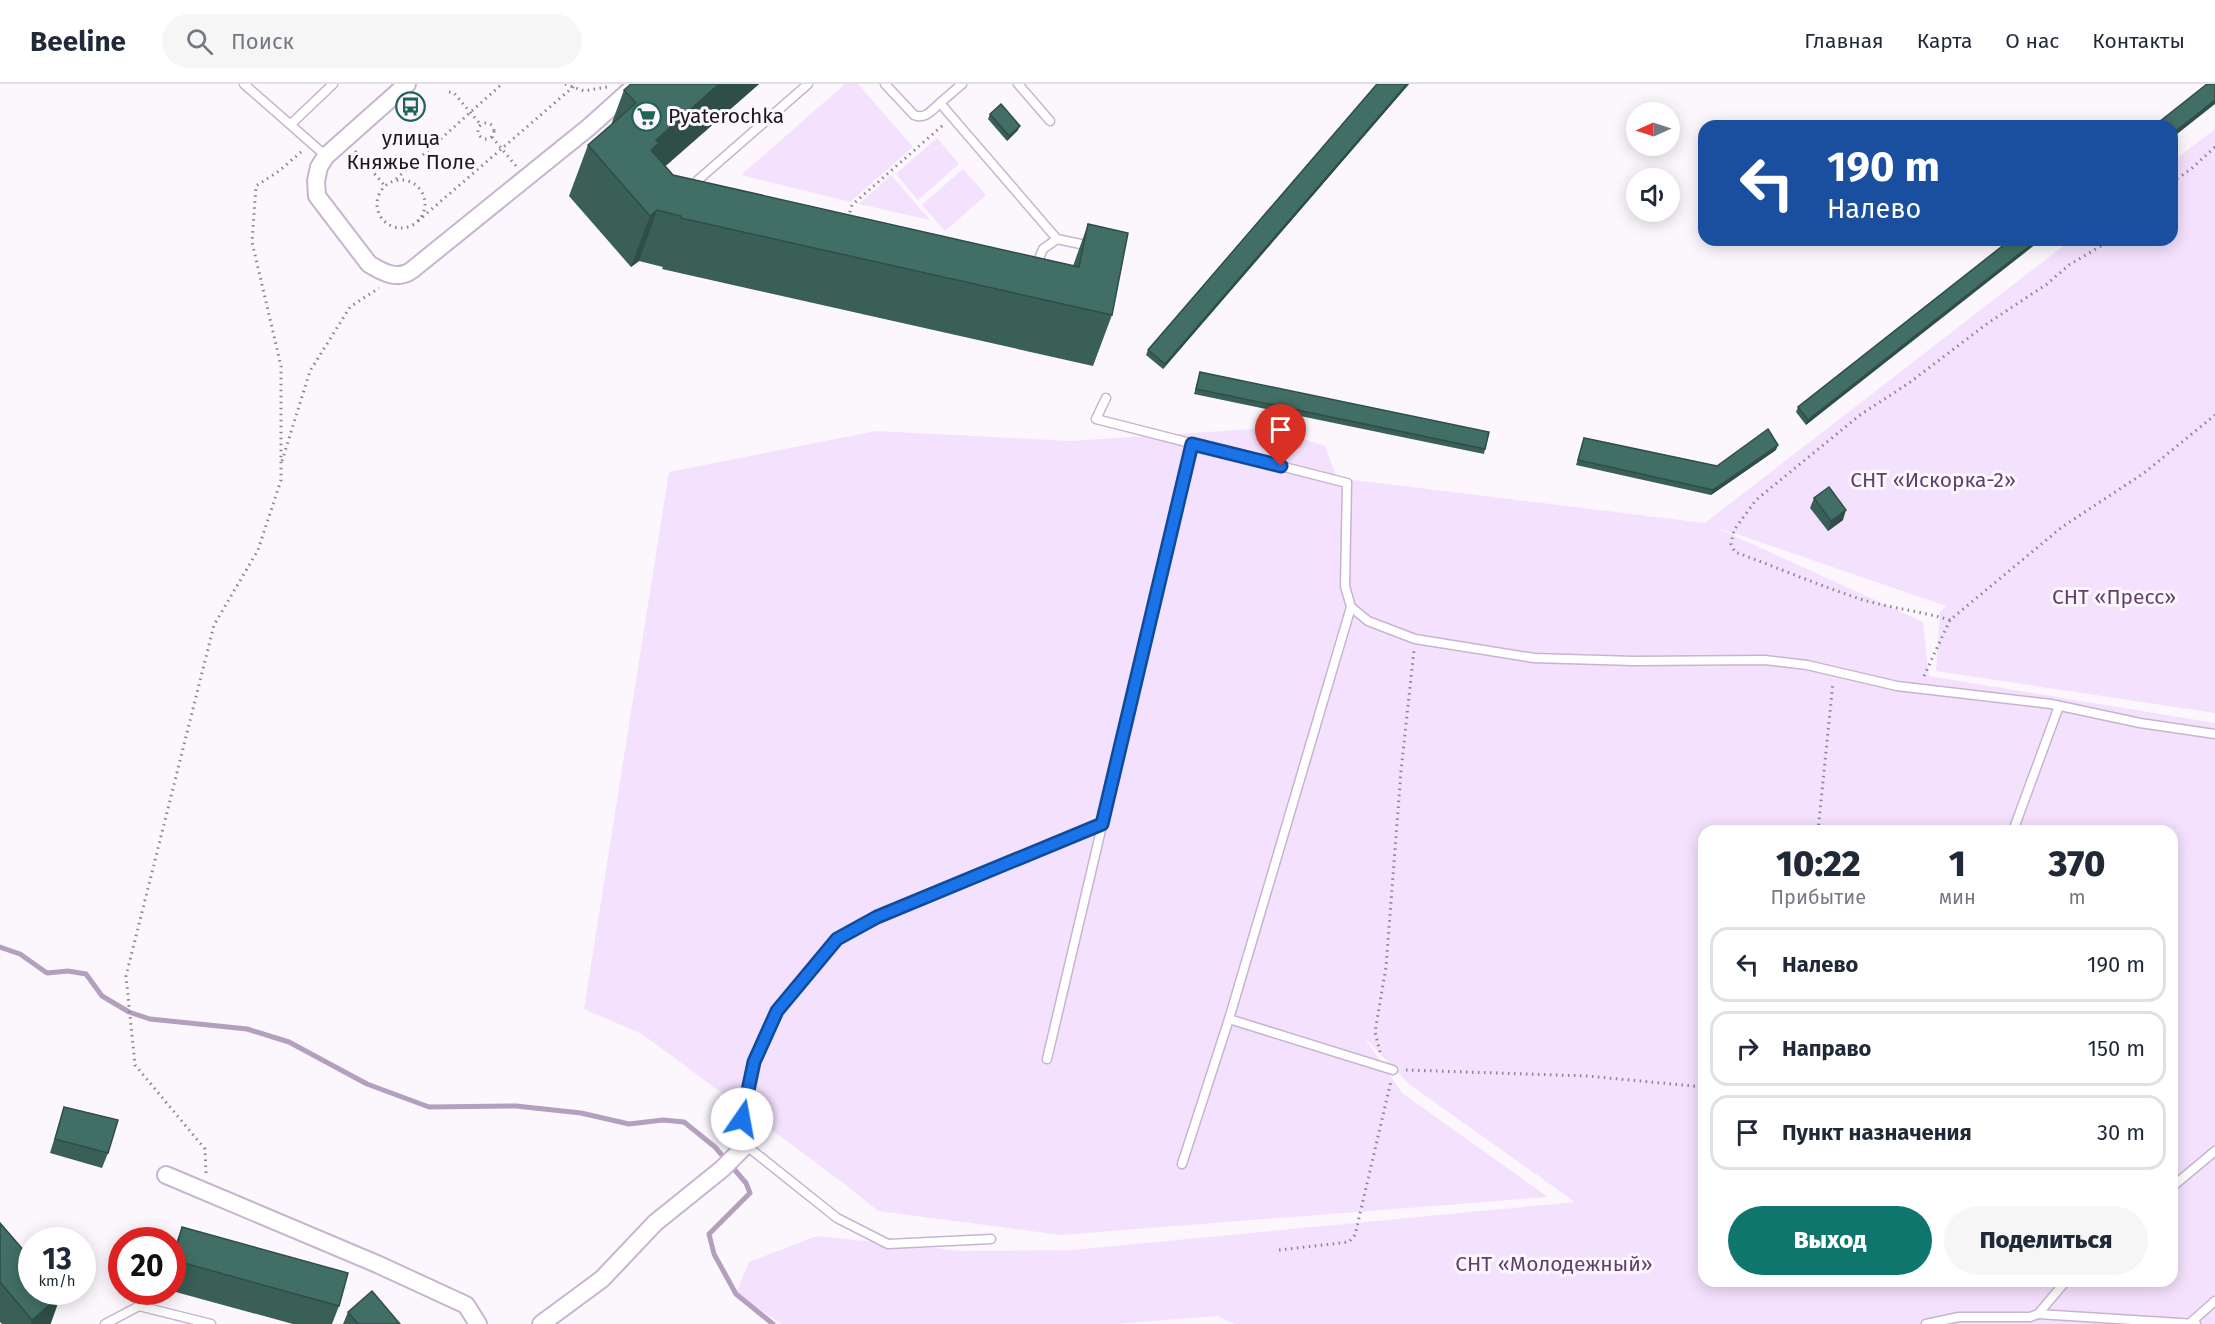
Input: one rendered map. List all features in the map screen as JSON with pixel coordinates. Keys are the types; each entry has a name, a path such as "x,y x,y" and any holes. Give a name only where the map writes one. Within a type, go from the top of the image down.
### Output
{"street":[{"path":"407,84 326,156 319,167 316,181 317,196 369,264 395,276 408,273 589,128 637,84"},
{"path":"541,1324 602,1279 655,1223 722,1169 741,1149"},
{"path":"166,1175 377,1264 466,1305 478,1324"}],"lane":[{"path":"244,84 326,156"},
{"path":"291,124 333,84"},
{"path":"701,195 696,192 698,180 808,84"},
{"path":"885,84 914,116 918,117 924,116 962,84"},
{"path":"1018,84 1050,121"},
{"path":"940,103 1056,239 1100,249"},
{"path":"1029,270 1034,269 1038,264 1043,249 1056,239"},
{"path":"1106,398 1096,420 1347,483 1345,586 1351,608 1229,1019 1182,1164"},
{"path":"1047,1059 1192,444"},
{"path":"1351,608 1368,621 1416,639 1534,658 1634,661 1765,660 1807,665 1918,689 2059,706 2140,723 2215,734"},
{"path":"2015,825 2059,706"},
{"path":"991,1239 888,1244 837,1218 741,1149 738,1139 754,1062 777,1011 837,939 877,917 1102,824"},
{"path":"1229,1019 1393,1070"},
{"path":"2178,1182 2215,1151"},
{"path":"2034,1318 2061,1287"},
{"path":"2189,1324 2215,1301"},
{"path":"108,1323 139,1305 211,1324"},
{"path":"1926,1324 1959,1317 2196,1324"}],"path":[{"path":"501,84 385,186 378,196 377,204 382,219 388,224 404,228 418,221 574,86"},
{"path":"565,84 584,91 601,89 613,84"},
{"path":"448,92 454,93 481,125"},
{"path":"847,220 852,205 952,117"},
{"path":"481,125 485,123 492,126 494,130 492,137"},
{"path":"481,125 480,136 484,139 492,137"},
{"path":"492,137 527,178"},
{"path":"345,139 385,186"},
{"path":"207,1192 205,1149 135,1065 126,976 214,625 258,550 281,480 281,366 252,242 256,186 279,171 311,142"},
{"path":"2178,178 2215,147"},
{"path":"394,180 410,181 422,191 425,207 418,221"},
{"path":"1950,620 1924,612 1889,607 1860,599 1735,552 1731,544 1734,530 1756,500 1860,414 1910,383 1988,323 2047,284 2068,264 2100,246"},
{"path":"281,465 310,371 350,307 382,286"},
{"path":"1918,689 1950,620 2062,527 2144,472 2215,415"},
{"path":"1416,639 1401,771 1386,967 1375,1032 1381,1055 1393,1070 1587,1076 1698,1086"},
{"path":"1819,825 1834,671"},
{"path":"1279,1250 1335,1245 1349,1242 1355,1235 1393,1070"}],"green space":[{"path":"845,84 858,84 913,147 850,202 741,175"},
{"path":"2215,129 2215,713 1936,671 1940,612 1946,606 1713,526 1923,622 1929,676 2215,723 2215,1324 1235,1324 1217,1316 1117,1324 782,1324 736,1294 749,1262 817,1236 962,1251 1072,1250 1575,1202 1409,1084 1364,1037 1402,1093 1548,1197 1061,1235 878,1211 642,1034 584,1009 669,472 876,431 1071,441 1269,428 1325,446 1337,478 1705,523 2063,246 2178,246 2178,157"},
{"path":"937,138 959,164 918,200 896,174"},
{"path":"963,169 986,195 945,231 922,205"},
{"path":"891,175 930,220 859,204"}],"building":[{"path":"631,84 719,84 656,140 659,143 651,150 673,175 1079,267 1088,224 1128,233 1112,315 681,218 681,216 657,210 650,216 588,145 636,103 624,90"},
{"path":"1377,84 1407,84 1165,364 1148,350"},
{"path":"2207,84 2215,84 2215,100 2178,129 2178,120 2162,120"},
{"path":"1001,104 1020,126 1009,136 990,114"},
{"path":"2002,246 2029,246 1808,420 1798,407"},
{"path":"1200,372 1489,432 1485,449 1196,389"},
{"path":"1768,429 1778,445 1713,490 1578,460 1584,438 1717,466"},
{"path":"1829,487 1846,510 1831,521 1814,498"},
{"path":"64,1107 118,1120 108,1153 55,1139"},
{"path":"0,1223 18,1244 18,1303 0,1282"},
{"path":"186,1228 348,1273 339,1306 186,1264"},
{"path":"372,1291 400,1324 358,1324 348,1312"},
{"path":"19,1305 49,1305 32,1320"}],"waterway":[{"path":"0,947 20,954 47,973 68,971 86,974 102,996 129,1012 150,1019 247,1029 289,1042 367,1084 429,1107 516,1106 581,1113 629,1124 663,1120 684,1122 715,1147 746,1183 750,1193 709,1234 714,1254 736,1294 773,1324"}],"place":[{"name":"улица Княжье Поле","path":"411,107"},
{"name":"Pyaterochka","path":"647,116"}],"route":[{"path":"742,1119 754,1062 777,1011 837,939 877,917 1102,824 1192,444 1281,466"}],"park label":[{"name":"СНТ «Искорка-2»","path":"1933,480"},
{"name":"СНТ «Пресс»","path":"2114,597"},
{"name":"СНТ «Молодежный»","path":"1554,1264"}]}
